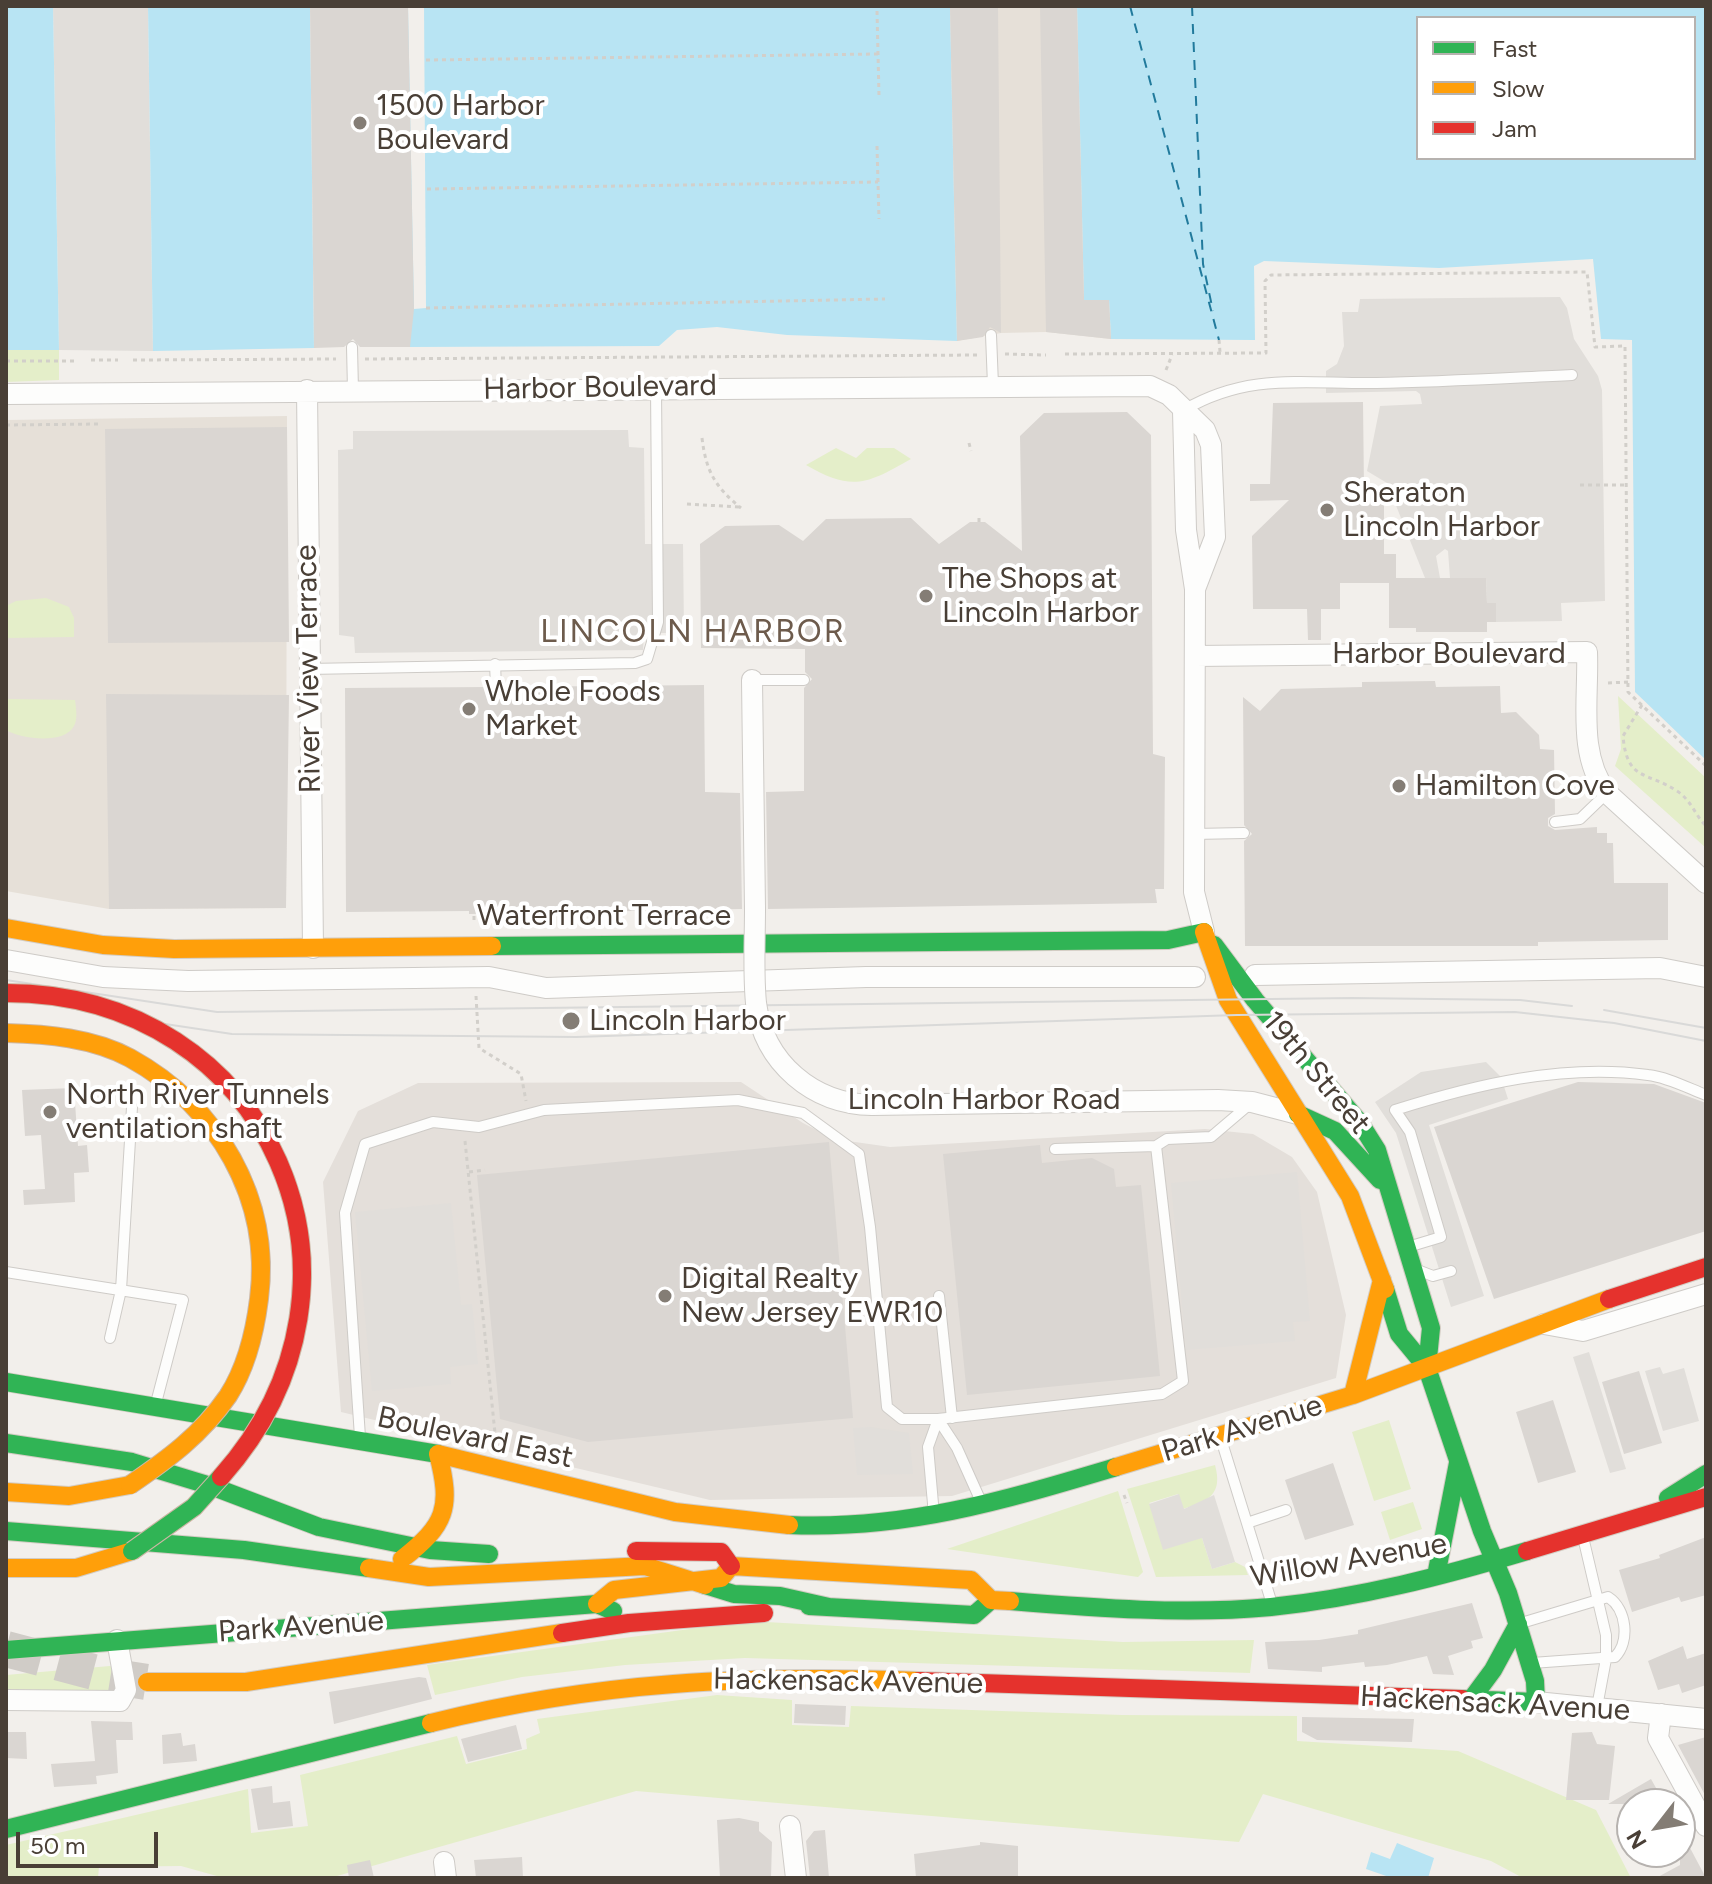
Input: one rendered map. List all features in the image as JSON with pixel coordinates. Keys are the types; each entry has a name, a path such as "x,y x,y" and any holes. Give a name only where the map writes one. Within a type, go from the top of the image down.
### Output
{"main road":[{"name":"Waterfront Terrace","path":"6,928 140,948 1168,940 1204,932"},
{"name":"19th Street","path":"1204,932 1228,1000 1350,1196 1399,1334 1427,1368 1518,1624 1530,1663 1536,1702"},
{"name":"19th Street","path":"1204,932 1261,1007 1360,1123 1377,1150 1431,1328 1427,1368"},
{"path":"6,993 62,995 108,1005 150,1022 188,1047 229,1083 261,1124 284,1170 300,1221 305,1271 295,1344 278,1392 252,1438 216,1483 174,1524 132,1551 76,1568 6,1568"},
{"path":"6,1033 82,1040 115,1051 160,1076 188,1100 226,1144 241,1173 257,1219 263,1259 261,1304 253,1345 240,1376 200,1437 170,1464 130,1485 97,1495 72,1498 6,1492"},
{"path":"1298,1114 1335,1131 1388,1188"},
{"name":"Park Avenue","path":"934,1518 983,1507 1353,1395 1576,1310 1706,1267"},
{"path":"1353,1395 1382,1280"},
{"name":"Boulevard East","path":"6,1382 438,1454 632,1503 713,1518 830,1523 934,1518"},
{"path":"6,1443 132,1462 211,1486 319,1527 417,1548 483,1554 721,1552 731,1566"},
{"path":"383,1573 430,1537 447,1513 448,1493 438,1454"},
{"path":"1436,1576 1459,1459"},
{"path":"1644,1514 1706,1474"},
{"name":"Willow Avenue","path":"731,1566 971,1580 991,1600 1130,1610 1272,1606 1495,1562 1706,1497"},
{"path":"1644,1514 1706,1515"},
{"path":"6,1531 244,1550 383,1573 455,1577 645,1566 734,1594 780,1596 829,1607"},
{"name":"Park Avenue","path":"597,1604 614,1590 721,1578 731,1566"},
{"name":"Willow Avenue","path":"829,1607 974,1615 991,1600"},
{"name":"Park Avenue","path":"6,1650 597,1604 615,1613 742,1604 829,1607"},
{"path":"147,1682 246,1682 629,1623 829,1607"},
{"path":"1473,1697 1493,1670 1518,1624"},
{"name":"Hackensack Avenue","path":"6,1829 495,1707 597,1689 673,1682 805,1677 1473,1697 1536,1702"}],"street":[{"name":"Harbor Boulevard","path":"6,394 1139,384 1164,391 1205,430 1214,463 1215,537 1195,589"},
{"name":"River View Terrace","path":"307,390 313,948"},
{"name":"Harbor Boulevard","path":"1183,411 1186,530 1195,589 1195,656 1587,652 1588,751 1596,777 1607,793 1706,883"},
{"name":"19th Street","path":"1195,656 1194,901 1204,932"},
{"name":"Lincoln Harbor Road","path":"752,680 756,1004 773,1051 789,1072 818,1093 850,1104 1252,1102 1298,1114"},
{"path":"6,960 103,977 173,980 476,977 546,988 866,977 1195,977"},
{"path":"1255,975 1660,968 1706,977"},
{"path":"1544,1324 1583,1331 1706,1294"},
{"path":"6,1700 120,1701 126,1690 117,1640"},
{"name":"Hackensack Avenue","path":"1536,1702 1706,1719"},
{"path":"1661,1714 1658,1738 1706,1826"},
{"path":"790,1826 796,1878"}],"lane":[{"path":"991,335 993,385"},
{"path":"352,347 353,390"},
{"path":"1183,411 1208,397 1259,382 1372,383 1572,375"},
{"path":"308,669 635,663 647,659 658,622 656,388"},
{"path":"495,664 496,687"},
{"path":"752,680 804,680"},
{"path":"1555,822 1580,819 1607,793"},
{"path":"1194,834 1244,833"},
{"path":"1407,1247 1441,1237 1410,1132 1395,1110 1503,1081 1580,1073 1650,1075 1706,1095"},
{"path":"360,1440 345,1213 365,1144 433,1122 479,1127 528,1112 738,1100 803,1113 859,1154 870,1227 887,1407 902,1419 952,1418 1162,1394 1183,1381 1156,1146"},
{"path":"1055,1149 1156,1146 1167,1139 1211,1137 1252,1102"},
{"path":"110,1338 121,1290 132,1107"},
{"path":"1414,1269 1433,1276 1451,1271"},
{"path":"6,1272 183,1300 155,1407"},
{"path":"939,1296 952,1418"},
{"path":"938,1419 957,1448 983,1507"},
{"path":"934,1518 928,1447 938,1419"},
{"path":"1220,1436 1272,1606"},
{"path":"1247,1523 1286,1510"},
{"path":"1582,1534 1595,1578 1596,1601 1606,1635 1606,1659 1597,1707"},
{"path":"1518,1624 1608,1597 1614,1601 1627,1638 1624,1648 1615,1657 1530,1663"}],"path":[{"path":"877,11 879,96"},
{"path":"426,60 878,54"},
{"path":"877,146 879,219"},
{"path":"427,189 878,182"},
{"path":"1065,354 1266,353 1265,281 1271,275 1587,272 1595,347 1625,346 1628,692 1706,766"},
{"path":"426,308 885,299"},
{"path":"1219,340 1220,353"},
{"path":"1163,377 1173,353"},
{"path":"972,355 972,364"},
{"path":"365,359 1046,355"},
{"path":"742,356 742,366"},
{"path":"133,360 336,359"},
{"path":"91,360 118,360"},
{"path":"151,360 152,370"},
{"path":"6,361 77,361"},
{"path":"6,425 99,424"},
{"path":"687,504 741,508 713,482 705,460 702,438"},
{"path":"969,443 971,451"},
{"path":"1580,485 1627,485"},
{"path":"1604,683 1628,681"},
{"path":"1642,705 1623,736 1629,763 1636,773 1678,791 1706,826"},
{"path":"474,914 474,920"},
{"path":"476,977 479,1048 521,1074 528,1112"},
{"path":"472,1140 464,1141 496,1443"},
{"path":"469,1172 485,1170"},
{"path":"1124,1495 1127,1503"}],"shaded area":[{"path":"53,6 148,6 153,351 59,350"},
{"path":"950,6 1077,6 1084,300 1109,300 1111,339 1046,332 1001,333 957,341"},
{"path":"1560,297 1567,308 1574,339 1598,376 1602,390 1605,601 1561,603 1562,621 1496,622 1496,603 1487,603 1486,578 1450,578 1448,551 1445,549 1436,556 1440,578 1425,578 1387,483 1367,471 1380,406 1422,404 1420,394 1416,391 1326,393 1326,371 1337,364 1344,346 1342,312 1358,312 1360,299"},
{"path":"287,416 286,908 109,909 6,891 6,420"},
{"path":"628,430 629,447 644,448 645,544 683,544 684,633 644,633 643,650 355,653 354,637 339,635 338,450 353,449 353,431"},
{"path":"1486,1062 1501,1077 1508,1099 1429,1125 1484,1296 1451,1307 1396,1133 1375,1102 1421,1072"},
{"path":"741,1082 803,1123 834,1139 890,1147 1205,1129 1253,1134 1292,1157 1317,1192 1346,1315 1336,1378 952,1496 710,1500 341,1412 323,1182 358,1111 418,1083"},
{"path":"1297,1172 1310,1321 1293,1322 1295,1341 1186,1350 1171,1183"},
{"path":"451,1203 461,1305 472,1304 478,1364 450,1367 451,1384 372,1391 355,1212"},
{"path":"1589,1352 1626,1469 1610,1473 1573,1357"},
{"path":"1660,1367 1663,1374 1684,1368 1699,1421 1663,1431 1645,1371"},
{"path":"871,1427 909,1433 913,1474 857,1475 853,1428"},
{"path":"1179,1494 1184,1509 1214,1495 1235,1562 1212,1569 1202,1538 1163,1550 1149,1504"}],"green space":[{"path":"6,350 59,350 59,380 6,382"},
{"path":"836,448 856,458 867,448 894,448 911,459 859,482 836,479 806,465"},
{"path":"46,598 69,607 74,618 74,637 6,638 6,606 16,601"},
{"path":"1618,696 1706,778 1706,848 1615,766 1621,749"},
{"path":"7,699 75,700 74,726 69,732 52,738 31,738 13,733 6,730"},
{"path":"1389,1420 1411,1489 1374,1501 1352,1432"},
{"path":"1215,1465 1217,1483 1207,1499 1183,1509 1178,1494 1149,1503 1202,1538 1212,1569 1235,1562 1245,1567 1248,1575 1156,1577 1127,1489"},
{"path":"1118,1491 1143,1572 1138,1577 947,1549"},
{"path":"1413,1502 1422,1529 1390,1540 1381,1512"},
{"path":"748,1621 1123,1642 1254,1640 1250,1673 745,1658 625,1665 522,1677 435,1695 427,1665"},
{"path":"113,1668 114,1688 107,1692 6,1689 6,1675"},
{"path":"717,1695 792,1700 792,1725 849,1727 851,1706 1122,1715 1297,1716 1297,1741 1458,1751 1596,1810 1616,1849 1616,1868 1626,1868 1631,1878 1523,1878 1491,1861 1263,1794 1239,1842 636,1791 330,1878 224,1878 181,1866 99,1867 98,1878 6,1878 6,1845 248,1789 251,1833 308,1826 300,1775 457,1736 466,1764 527,1749 526,1739 540,1733 537,1719"}],"water":[{"path":"6,6 53,6 59,350 6,350"},
{"path":"148,6 310,6 314,348 153,351"},
{"path":"406,6 950,6 957,341 787,335 717,327 677,330 659,346 410,347"},
{"path":"1077,6 1706,6 1706,760 1635,692 1632,340 1601,339 1593,259 1439,268 1264,261 1254,266 1255,340 1111,339 1109,300 1084,300"},
{"path":"1397,1843 1434,1858 1428,1878 1392,1878 1366,1869 1371,1852 1390,1859"}],"pier":[{"path":"408,6 424,6 426,308 414,309"}],"building":[{"name":"1500 Harbor Boulevard","path":"310,6 408,6 414,309 410,347 360,347 353,339 344,347 314,348"},
{"path":"950,6 998,6 1001,333 990,327 983,337 957,341"},
{"path":"1040,6 1077,6 1084,300 1109,300 1111,339 1046,332"},
{"name":"Sheraton Lincoln Harbor","path":"1363,402 1364,490 1384,490 1384,554 1396,554 1396,578 1486,578 1487,603 1496,603 1496,622 1487,622 1487,632 1416,632 1416,628 1389,628 1389,583 1340,583 1340,609 1321,609 1321,640 1308,640 1307,609 1253,609 1252,536 1289,500 1250,501 1250,484 1270,484 1273,403"},
{"name":"The Shops at Lincoln Harbor","path":"1127,412 1151,435 1153,754 1165,757 1164,889 1155,889 1157,903 768,909 766,792 804,791 804,688 812,679 805,672 805,649 701,648 700,544 725,526 779,525 803,541 826,519 911,518 939,544 970,522 985,522 1022,551 1020,436 1044,413"},
{"path":"287,427 289,642 108,643 105,429"},
{"name":"Hamilton Cove","path":"1435,681 1436,687 1500,686 1501,713 1516,712 1539,735 1540,749 1554,750 1555,814 1548,818 1548,826 1555,830 1597,827 1597,833 1607,833 1607,843 1613,843 1614,883 1668,883 1668,940 1538,942 1538,946 1245,946 1244,841 1252,834 1244,825 1243,697 1260,711 1281,689 1362,687 1362,682"},
{"path":"704,685 705,792 740,793 742,909 469,914 469,911 346,912 345,688 488,687 496,695 504,687"},
{"path":"106,694 289,695 286,908 109,909"},
{"path":"1578,1082 1654,1084 1706,1103 1706,1231 1494,1299 1434,1127"},
{"path":"74,1088 78,1146 87,1145 89,1172 74,1173 75,1202 24,1205 23,1190 45,1189 41,1135 25,1136 22,1090"},
{"name":"Digital Realty New Jersey EWR10","path":"829,1142 853,1418 588,1442 500,1419 477,1175"},
{"path":"1040,1145 1042,1163 1092,1158 1114,1169 1116,1187 1141,1185 1160,1376 967,1395 943,1154"},
{"path":"1639,1371 1662,1443 1624,1454 1602,1382"},
{"path":"1553,1400 1576,1472 1538,1483 1516,1412"},
{"path":"1333,1463 1354,1525 1305,1540 1285,1480"},
{"path":"1706,1537 1706,1595 1681,1602 1679,1597 1632,1612 1619,1570 1660,1558 1659,1555"},
{"path":"1472,1603 1483,1638 1471,1641 1473,1648 1448,1656 1454,1675 1433,1674 1427,1656 1387,1665 1365,1667 1364,1662 1322,1667 1322,1672 1268,1669 1265,1642 1319,1640 1358,1634 1358,1630"},
{"path":"1683,1646 1687,1659 1706,1653 1706,1685 1682,1693 1679,1684 1658,1690 1648,1661"},
{"path":"426,1678 432,1699 334,1724 329,1692"},
{"path":"795,1704 846,1706 845,1725 794,1723"},
{"path":"1302,1717 1414,1719 1412,1742 1317,1740 1302,1732"},
{"path":"91,1721 132,1722 133,1740 116,1740 118,1773 96,1776 97,1784 54,1787 51,1764 95,1761"},
{"path":"516,1725 522,1749 468,1762 461,1739"},
{"path":"6,1732 26,1732 27,1759 6,1758"},
{"path":"1592,1732 1597,1744 1615,1746 1609,1800 1566,1800 1572,1733"},
{"path":"181,1733 183,1746 195,1744 197,1761 163,1764 162,1735"},
{"path":"1706,1737 1706,1797 1678,1745"},
{"path":"1651,1779 1656,1788 1636,1788"},
{"path":"272,1786 273,1803 290,1801 293,1826 258,1830 251,1789"},
{"path":"739,1818 759,1822 759,1831 772,1842 771,1878 720,1878 717,1820"},
{"path":"825,1830 829,1878 810,1878 806,1841 814,1831"},
{"path":"980,1842 1018,1846 1018,1876 916,1878 914,1854 980,1845"},
{"path":"522,1857 523,1878 476,1878 474,1860"},
{"path":"1696,1859 1706,1878 1656,1878 1674,1868 1696,1868"},
{"path":"370,1860 374,1878 349,1878 347,1865"}],"ferry route":[{"path":"1130,6 1219,340"},
{"path":"1192,6 1203,264 1213,311"}],"tunnel":[{"path":"6,1649 109,1676 147,1682"}],"tram line":[{"path":"6,980 217,1012 1352,998 1520,1000 1572,1006"},
{"path":"6,995 105,1015 232,1034 576,1037 1237,1015 1515,1012 1614,1023 1706,1041"},
{"path":"1604,1010 1706,1028"}],"traffic: fast":[{"path":"492,946 1168,940 1204,932"},
{"path":"1214,945 1255,1000 1360,1123 1377,1150 1431,1328 1427,1368"},
{"path":"1298,1114 1335,1131 1380,1180"},
{"path":"1385,1289 1399,1334 1427,1368 1482,1531 1508,1593 1535,1681 1536,1702 1462,1699"},
{"path":"6,1382 438,1454"},
{"path":"6,1443 132,1462 211,1486 319,1527 430,1550 489,1554"},
{"path":"1436,1576 1458,1463"},
{"path":"789,1525 874,1523 915,1518 1035,1491 1116,1467"},
{"path":"1668,1498 1706,1474"},
{"path":"132,1551 194,1507 221,1477"},
{"path":"6,1531 244,1550 369,1568"},
{"path":"1010,1601 1173,1610 1271,1607 1400,1585 1527,1551"},
{"path":"705,1585 734,1594 780,1596 829,1607"},
{"path":"809,1606 974,1615 991,1600"},
{"path":"6,1650 597,1604 613,1611"},
{"path":"1473,1697 1493,1670 1518,1624"},
{"path":"6,1829 431,1723"}],"traffic: slow":[{"path":"6,928 103,945 174,949 492,946"},
{"path":"1204,932 1228,1000 1350,1196 1385,1289"},
{"path":"6,1033 53,1036 101,1046 130,1058 161,1078 189,1102 232,1159 247,1191 257,1225 261,1262 259,1299 249,1349 240,1374 218,1410 195,1434 171,1456 130,1485"},
{"path":"1353,1395 1382,1280"},
{"path":"1116,1467 1353,1395 1609,1299"},
{"path":"438,1454 675,1512 789,1525"},
{"path":"402,1559 428,1536 442,1514 444,1488 438,1454"},
{"path":"6,1492 69,1496 130,1485"},
{"path":"6,1568 76,1568 132,1551"},
{"path":"369,1568 429,1577 645,1566 705,1585"},
{"path":"597,1604 614,1590 721,1578 731,1566 971,1580 991,1600 1010,1601"},
{"path":"147,1682 246,1682 562,1633"},
{"path":"431,1723 554,1698 674,1684 794,1679 919,1681"}],"traffic: jam":[{"path":"6,993 98,1006 176,1041 236,1094 278,1162 299,1238 298,1319 273,1400 221,1477"},
{"path":"1609,1299 1706,1267"},
{"path":"1527,1551 1706,1497"},
{"path":"636,1551 721,1552 731,1566"},
{"path":"562,1633 629,1623 764,1613"},
{"path":"919,1681 1462,1699"}],"place":[{"name":"1500 Harbor Boulevard","path":"360,123"},
{"name":"Sheraton Lincoln Harbor","path":"1327,510"},
{"name":"The Shops at Lincoln Harbor","path":"926,596"},
{"name":"Whole Foods Market","path":"469,709"},
{"name":"Hamilton Cove","path":"1399,786"},
{"name":"Lincoln Harbor","path":"571,1021"},
{"name":"North River Tunnels ventilation shaft","path":"50,1112"},
{"name":"Digital Realty New Jersey EWR10","path":"665,1296"}],"district":[{"name":"LINCOLN HARBOR","path":"693,633"}]}
